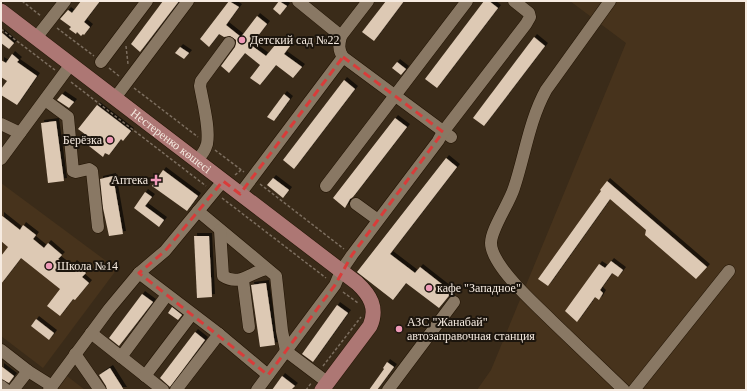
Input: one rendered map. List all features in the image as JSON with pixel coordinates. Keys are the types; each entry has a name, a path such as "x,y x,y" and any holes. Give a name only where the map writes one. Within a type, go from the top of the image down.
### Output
{"main road":[{"name":"Нестеренко көшесі","path":"1,11 36,38 67,70 115,98 197,160 219,186 240,194 357,283 369,295 372,302 372,321 324,385"}],"street":[{"path":"36,38 65,1"},
{"path":"102,62 147,1"},
{"path":"115,98 188,1"},
{"path":"298,1 341,36"},
{"path":"368,1 341,36 339,47 340,52 343,57 447,134"},
{"path":"326,186 467,1"},
{"path":"257,390 335,285 341,271 352,255 438,141 447,134 526,24 530,17 529,13 514,1"},
{"path":"610,1 539,102 533,118 509,204 494,230 491,238 491,246 502,269 528,298 624,390"},
{"path":"197,160 201,156 207,144 207,133 200,86 201,81 229,43"},
{"path":"240,194 343,57"},
{"path":"1,159 67,70"},
{"path":"45,100 68,117 73,171 76,172 89,169 92,172 98,226"},
{"path":"1,124 20,134"},
{"path":"1,350 50,388 139,273 165,251 219,186"},
{"path":"356,204 378,220"},
{"path":"198,211 276,276 282,331 286,351 324,385"},
{"path":"220,230 223,276 228,279 243,280 267,270"},
{"path":"634,390 729,271"},
{"path":"139,273 219,334 268,375"},
{"path":"243,280 249,326"},
{"path":"121,357 167,295"},
{"path":"388,390 454,302"},
{"path":"145,376 192,314"},
{"path":"91,334 163,390"},
{"path":"176,390 219,334"},
{"path":"76,354 100,390"},
{"path":"13,390 28,371"},
{"path":"1,386 6,390"}],"path":[{"path":"22,1 128,80 207,144 352,255"},
{"path":"1,29 67,70 219,186 335,285 360,304"},
{"path":"124,33 128,80"},
{"path":"324,385 362,315"}],"highlighted area":[{"path":"343,57 443,132 352,255 335,285 268,375 139,273 165,251 223,181 240,194"}],"shaded area":[{"path":"570,1 746,1 746,390 477,390 491,370 626,43"},
{"path":"1,183 117,269 43,368 1,336"},
{"path":"67,376 85,390 56,390"}],"building":[{"path":"81,1 100,1 84,22 90,27 84,35 83,34 81,36 77,32 76,34 69,29 71,27 60,19 68,10 72,13"},
{"path":"163,1 179,1 140,52 131,44"},
{"path":"229,1 239,7 226,25 241,37 257,16 267,24 251,45 266,56 280,39 290,46 284,54 302,67 293,78 276,65 260,85 250,78 260,65 245,53 229,73 221,66 235,47 236,40 230,36 224,37 219,34 209,47 200,39"},
{"path":"279,1 287,6 280,15 273,9"},
{"path":"386,1 404,1 374,41 362,32"},
{"path":"484,1 489,1 498,8 437,88 425,79"},
{"path":"1,32 14,43 9,49 1,43"},
{"path":"534,37 545,46 484,126 473,118"},
{"path":"180,47 189,53 184,59 175,53"},
{"path":"12,54 19,60 17,62 37,76 17,105 1,95 1,89 7,81 1,77 1,60 6,63"},
{"path":"397,62 406,69 401,75 392,68"},
{"path":"344,80 355,89 294,169 283,160"},
{"path":"62,94 74,102 69,108 57,100"},
{"path":"284,94 290,99 274,121 267,117"},
{"path":"97,105 131,131 123,141 121,139 109,155 105,153 103,157 89,146 93,140 78,129"},
{"path":"395,118 407,127 350,199 345,208 333,198"},
{"path":"56,121 64,181 48,183 41,123"},
{"path":"446,158 457,167 390,254 415,273 420,267 452,292 439,308 406,283 393,300 357,272"},
{"path":"163,170 198,196 187,211 152,186"},
{"path":"113,176 123,234 109,236 103,208 100,179"},
{"path":"273,178 289,190 283,198 267,185"},
{"path":"607,181 707,267 696,279 645,235 646,230 610,199 548,286 538,279"},
{"path":"145,192 152,197 145,206 164,220 159,227 134,208"},
{"name":"Школа №14","path":"1,215 20,230 23,225 36,235 33,239 44,248 48,243 62,255 58,259 70,268 74,263 86,273 82,277 89,283 75,300 73,299 60,316 47,306 60,289 21,258 1,284 1,256 8,247 1,241"},
{"path":"194,236 209,236 212,297 197,298"},
{"path":"611,261 623,270 618,277 612,273 600,290 603,293 599,300 595,297 577,322 565,311 599,264 605,268"},
{"path":"266,283 275,345 260,347 251,285"},
{"path":"142,294 153,302 119,346 109,338"},
{"path":"337,305 348,313 313,362 302,354"},
{"path":"172,307 182,315 178,320 168,313"},
{"path":"36,319 54,333 49,340 31,326"},
{"path":"195,332 205,340 170,387 160,378"},
{"path":"387,362 394,367 377,390 369,390 384,369 383,368"},
{"path":"1,366 14,376 9,383 1,379"},
{"path":"110,368 124,390 107,390 99,375"},
{"path":"282,376 295,386 291,390 272,390"}],"place":[{"name":"Детский сад №22","path":"242,40"},
{"name":"Берёзка","path":"110,140"},
{"name":"Аптека","path":"156,180"},
{"name":"Школа №14","path":"49,266"},
{"name":"кафе \"Западное\"","path":"429,288"},
{"name":"АЗС \"Жанабай\" автозаправочная станция","path":"399,329"}]}
